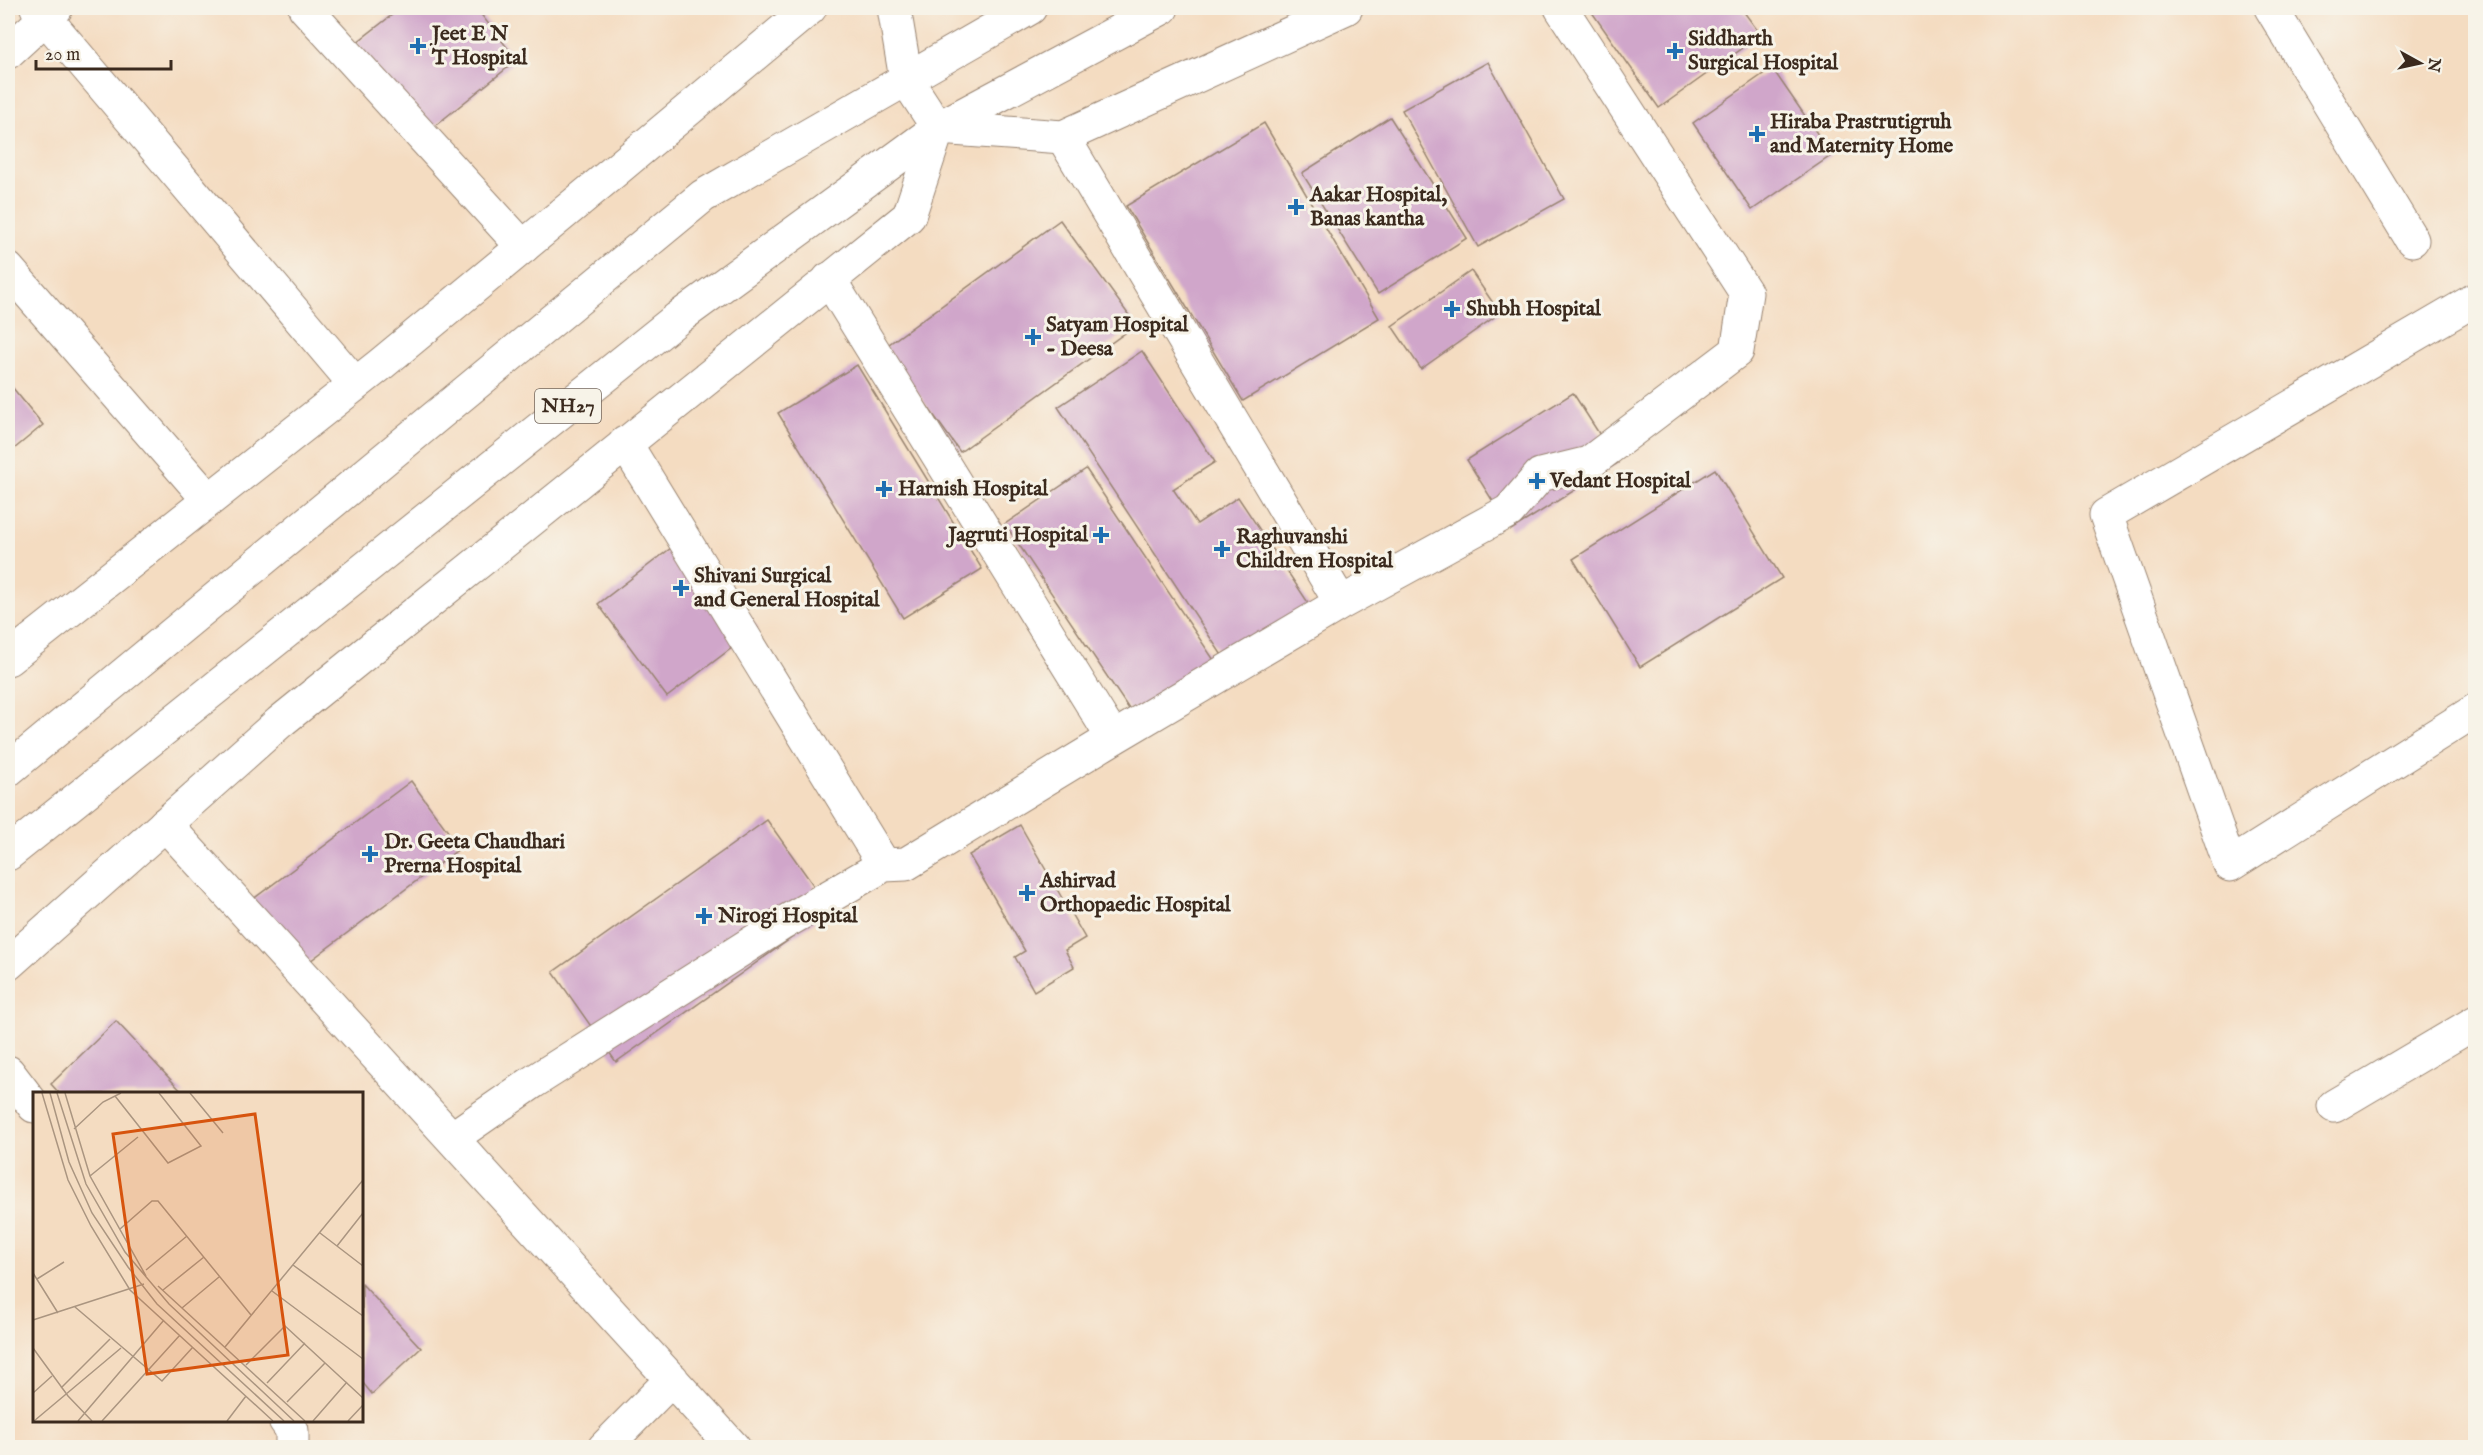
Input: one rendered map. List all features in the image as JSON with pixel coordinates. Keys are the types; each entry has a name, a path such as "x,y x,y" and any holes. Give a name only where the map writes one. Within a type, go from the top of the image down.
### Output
{"main road":[{"path":"305,8 524,247"},
{"path":"8,659 524,247 810,8"},
{"path":"894,8 906,79 938,128"},
{"path":"8,770 703,196 1030,8"},
{"name":"NH27","path":"8,854 668,325 938,128 1162,8"},
{"path":"938,128 1063,137 1346,8"},
{"path":"452,1138 533,1083 780,924 884,865 906,864 1341,603 1509,512 1540,475 1589,463 1737,351 1746,292 1561,8"},
{"path":"2271,8 2412,240"},
{"path":"8,52 46,11 355,384"},
{"path":"8,964 280,722 909,216 938,128"},
{"path":"1063,137 1341,603"},
{"path":"8,269 208,499"},
{"path":"830,279 1113,738"},
{"path":"2475,299 2106,515 2230,865 2475,710"},
{"path":"625,443 884,865"},
{"path":"165,824 734,1448"},
{"path":"2334,1106 2475,1022"},
{"path":"8,1072 33,1105"},
{"path":"604,1448 672,1379"},
{"path":"286,1422 292,1430 291,1448"}],"building":[{"path":"401,8 476,8 517,60 426,133 356,43"},
{"path":"1589,8 1741,8 1761,35 1659,108"},
{"path":"1488,62 1564,199 1478,247 1402,110"},
{"path":"1772,68 1832,155 1752,210 1693,123"},
{"path":"1390,117 1467,238 1378,294 1302,173"},
{"path":"1264,123 1379,318 1243,401 1126,206"},
{"path":"1060,220 1136,325 960,452 885,347"},
{"path":"1471,271 1500,313 1421,369 1392,326"},
{"path":"1142,351 1215,462 1173,489 1197,524 1238,497 1315,613 1231,669 1058,407"},
{"path":"857,365 982,569 903,618 778,413"},
{"path":"8,382 43,425 8,454"},
{"path":"1573,393 1618,463 1511,530 1467,460"},
{"path":"1086,469 1222,672 1141,727 1005,524"},
{"path":"1715,469 1782,578 1640,667 1573,559"},
{"path":"688,535 758,628 667,697 598,604"},
{"path":"411,781 460,848 302,967 252,900"},
{"path":"767,820 831,910 616,1062 553,972"},
{"path":"1020,825 1085,938 1065,950 1074,967 1034,991 1015,957 1025,951 969,855"},
{"path":"116,1021 182,1092 58,1092 51,1084"},
{"path":"363,1285 421,1348 372,1394 363,1383"}],"place":[{"name":"Jeet E N T Hospital","path":"418,46"},
{"name":"Siddharth Surgical Hospital","path":"1675,51"},
{"name":"Hiraba Prastrutigruh and Maternity Home","path":"1757,134"},
{"name":"Aakar Hospital, Banas kantha","path":"1296,207"},
{"name":"Shubh Hospital","path":"1452,309"},
{"name":"Satyam Hospital - Deesa","path":"1033,337"},
{"name":"Vedant Hospital","path":"1537,481"},
{"name":"Harnish Hospital","path":"884,489"},
{"name":"Jagruti Hospital","path":"1101,535"},
{"name":"Raghuvanshi Children Hospital","path":"1222,549"},
{"name":"Shivani Surgical and General Hospital","path":"681,588"},
{"name":"Dr. Geeta Chaudhari Prerna Hospital","path":"370,854"},
{"name":"Ashirvad Orthopaedic Hospital","path":"1027,893"},
{"name":"Nirogi Hospital","path":"704,916"}]}
